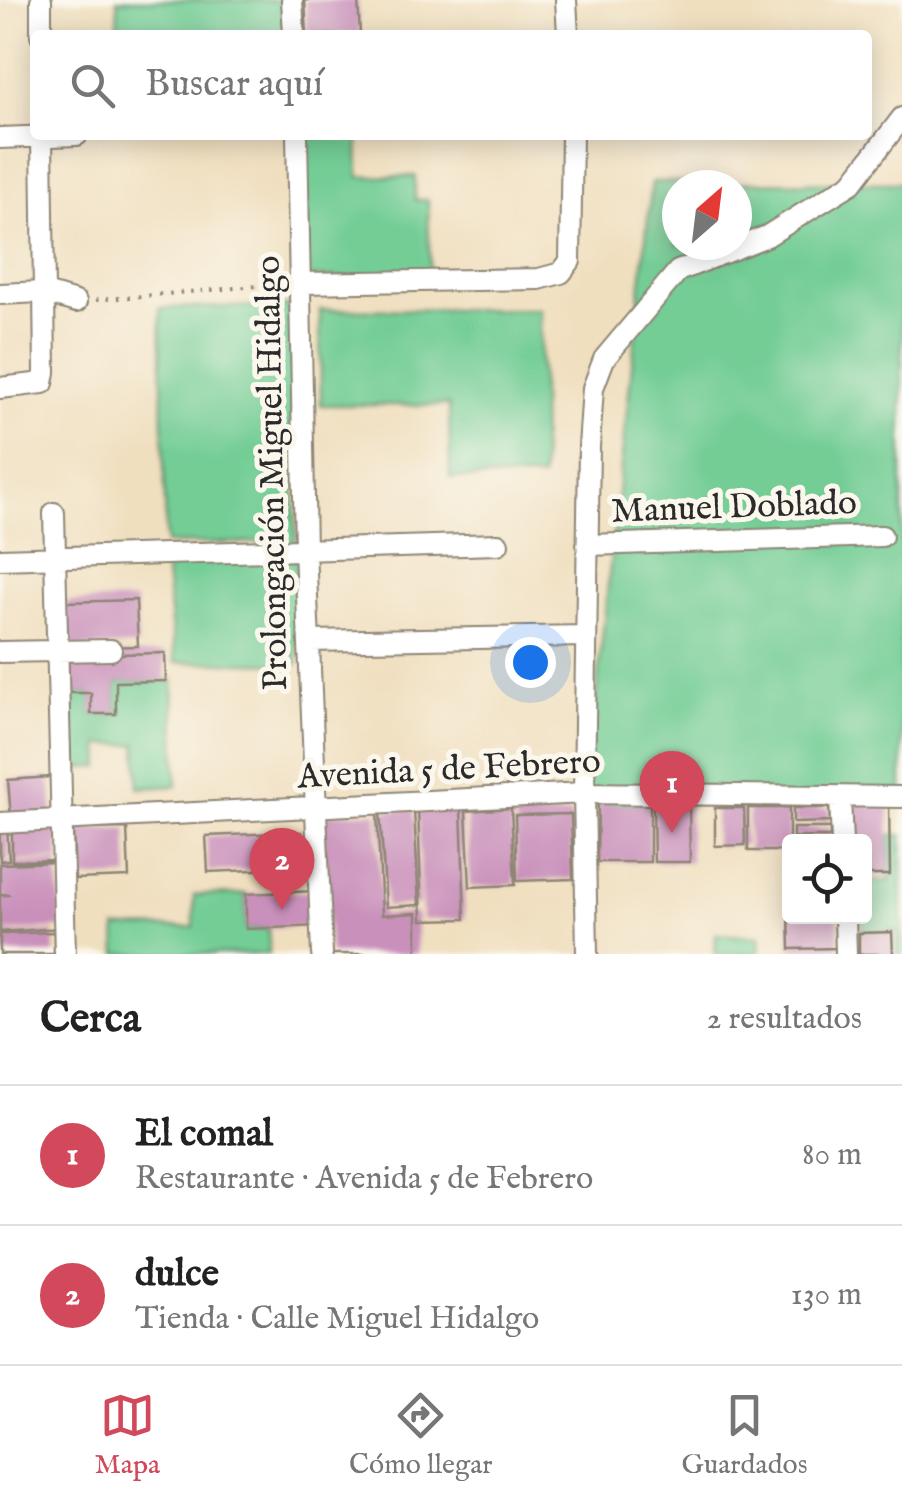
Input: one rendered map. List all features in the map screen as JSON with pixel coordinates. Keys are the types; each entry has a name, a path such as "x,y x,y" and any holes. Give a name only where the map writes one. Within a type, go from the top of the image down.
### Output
{"street":[{"path":"41,0 41,30"},
{"path":"292,0 294,30"},
{"path":"566,0 568,30"},
{"path":"587,954 584,793 593,388 616,340 678,272 767,236 852,182 902,118"},
{"path":"0,138 30,137"},
{"path":"0,388 43,383 42,140"},
{"name":"Prolongación Miguel Hidalgo","path":"297,140 305,548 322,954"},
{"path":"302,282 538,279 561,273 570,261 572,140"},
{"path":"0,294 42,292 76,302"},
{"path":"54,513 65,954"},
{"name":"Manuel Doblado","path":"588,545 882,536"},
{"path":"0,559 498,544"},
{"path":"309,641 586,636"},
{"path":"0,652 111,650"},
{"name":"Avenida 5 de Febrero","path":"0,823 584,793 902,797"},
{"path":"840,798 842,834"},
{"path":"844,924 846,954"}],"path":[{"path":"76,302 302,282"}],"green space":[{"path":"117,0 283,0 284,30 118,30"},
{"path":"303,140 358,140 359,177 415,176 415,200 428,200 430,279 306,277"},
{"path":"652,182 662,182 662,260 752,260 752,182 902,183 902,799 584,805"},
{"path":"290,306 296,542 166,544 160,308"},
{"path":"540,309 542,478 450,478 449,405 321,405 320,310"},
{"path":"297,553 297,664 175,662 165,563"},
{"path":"173,680 177,786 139,788 137,744 100,745 101,767 70,768 69,693 91,693 92,714 116,714 116,682"},
{"path":"889,835 902,835 902,954 896,954 896,931 861,931 862,924 872,924 872,881 890,881"},
{"path":"246,894 246,929 269,929 269,954 117,954 116,928 194,927 194,895"},
{"path":"716,934 760,937 759,954 715,954"}],"building":[{"path":"305,0 358,0 360,30 307,30"},
{"path":"136,600 138,646 67,648 66,602"},
{"path":"165,653 166,681 116,682 116,714 91,714 91,693 69,693 68,655"},
{"path":"50,777 53,815 11,818 8,780"},
{"path":"847,799 889,799 890,875 872,875 872,834 848,834"},
{"path":"598,803 650,804 650,862 597,862"},
{"path":"653,804 689,804 690,862 654,862"},
{"path":"461,808 465,919 422,920 418,809"},
{"path":"511,808 515,885 470,887 466,811"},
{"path":"715,808 744,808 745,845 715,846"},
{"path":"748,808 789,808 789,834 782,834 782,851 748,851"},
{"path":"793,808 829,808 830,822 793,823"},
{"path":"414,809 419,905 386,907 380,811"},
{"path":"377,812 382,915 417,913 417,954 330,954 320,814"},
{"path":"571,814 573,879 517,881 515,815"},
{"path":"58,824 59,860 12,861 12,825"},
{"path":"7,826 9,860 0,861 0,827"},
{"path":"127,828 129,877 75,879 73,829"},
{"path":"793,828 830,828 830,834 793,834"},
{"path":"302,832 304,868 208,872 206,836"},
{"path":"58,862 62,928 0,932 0,895 10,895 0,894 0,864"},
{"path":"317,891 319,926 246,929 246,894"},
{"path":"789,924 838,924 839,948 790,949"},
{"path":"54,932 54,954 0,954 0,934"},
{"path":"892,932 893,954 859,954 859,933"}],"place":[{"name":"El comal","path":"672,833"},
{"name":"dulce","path":"282,910"}]}
